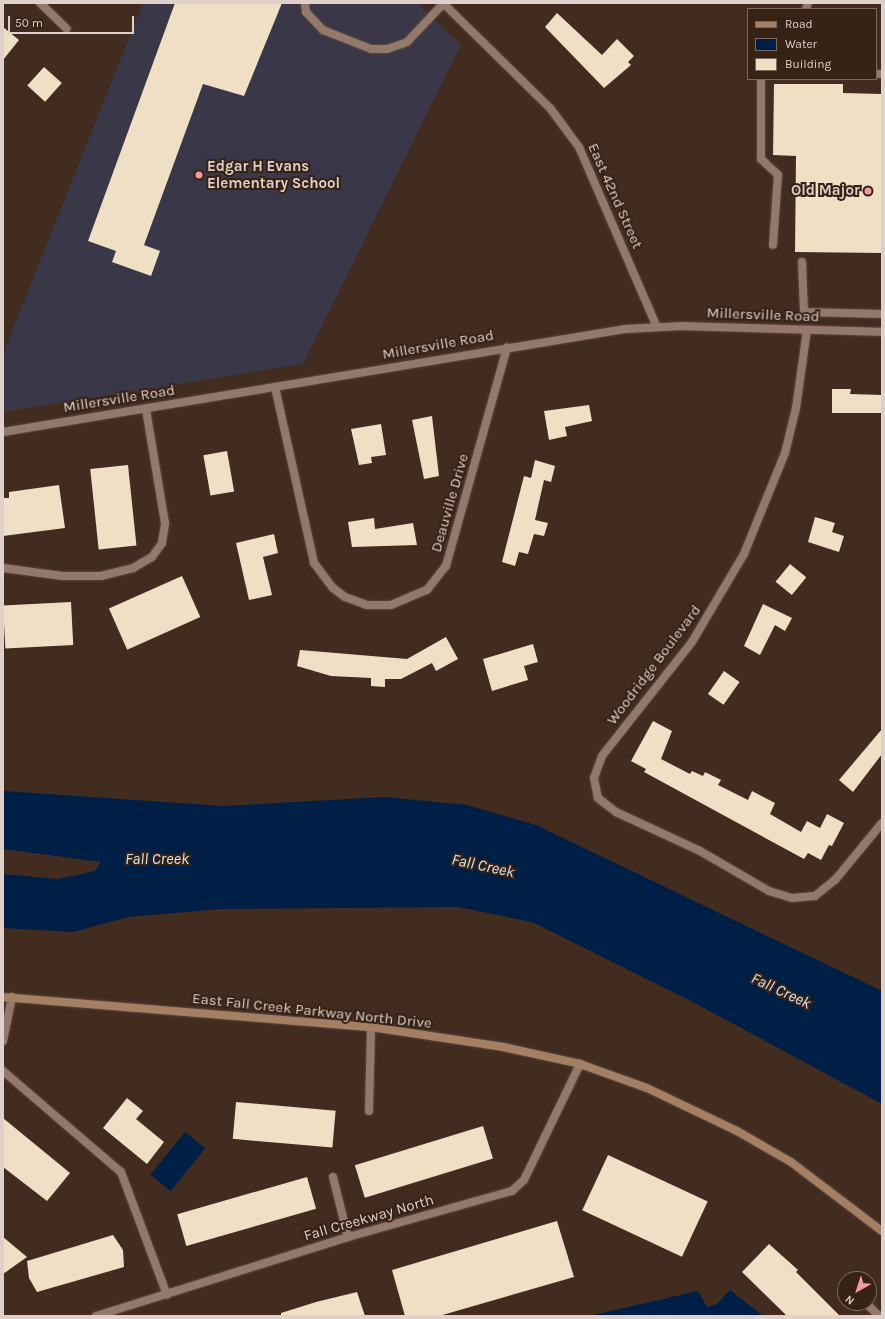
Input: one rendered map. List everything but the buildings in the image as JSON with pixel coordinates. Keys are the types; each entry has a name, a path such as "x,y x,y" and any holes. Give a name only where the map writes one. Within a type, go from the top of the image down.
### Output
{"main road":[{"name":"East Fall Creek Parkway North Drive","path":"3,997 371,1027 503,1047 580,1064 648,1088 738,1131 791,1162 882,1231"}],"street":[{"path":"40,3 67,29"},
{"path":"306,3 306,12 322,30 372,49 387,49 407,42 443,3"},
{"name":"East 42nd Street","path":"443,3 550,108 579,147 657,327"},
{"path":"761,80 761,159 778,175 774,245"},
{"path":"802,262 804,312 882,314"},
{"name":"Millersville Road","path":"3,432 507,347 657,327 882,332"},
{"name":"Woodridge Boulevard","path":"807,330 785,453 750,540 695,637 598,762 596,787 598,798 616,812 700,851 769,891 806,898 835,880 882,823"},
{"name":"Deauville Drive","path":"275,387 314,563 332,588 345,597 367,605 391,605 426,590 446,566 507,347"},
{"path":"3,568 62,576 101,576 133,568 152,557 162,543 165,523 146,409"},
{"path":"3,1041 12,997"},
{"path":"369,1111 371,1027"},
{"name":"Fall Creekway North","path":"96,1316 348,1237 517,1188 580,1064"},
{"path":"3,1071 121,1172 167,1294"},
{"path":"333,1177 348,1237"}],"shaded area":[{"path":"143,3 417,3 461,45 303,364 3,412 3,354"}],"water":[{"name":"Fall Creek","path":"3,791 223,806 385,797 467,805 536,825 882,991 882,1104 691,1001 532,922 458,907 222,909 128,917 73,932 3,928 3,874 58,879 95,871 101,862 3,849"},
{"path":"185,1132 205,1148 171,1191 150,1175"},
{"path":"730,1290 763,1316 589,1316 698,1291 707,1307 717,1304"}],"place":[{"name":"Edgar H Evans Elementary School","path":"199,175"},
{"name":"Old Major","path":"868,191"}]}
